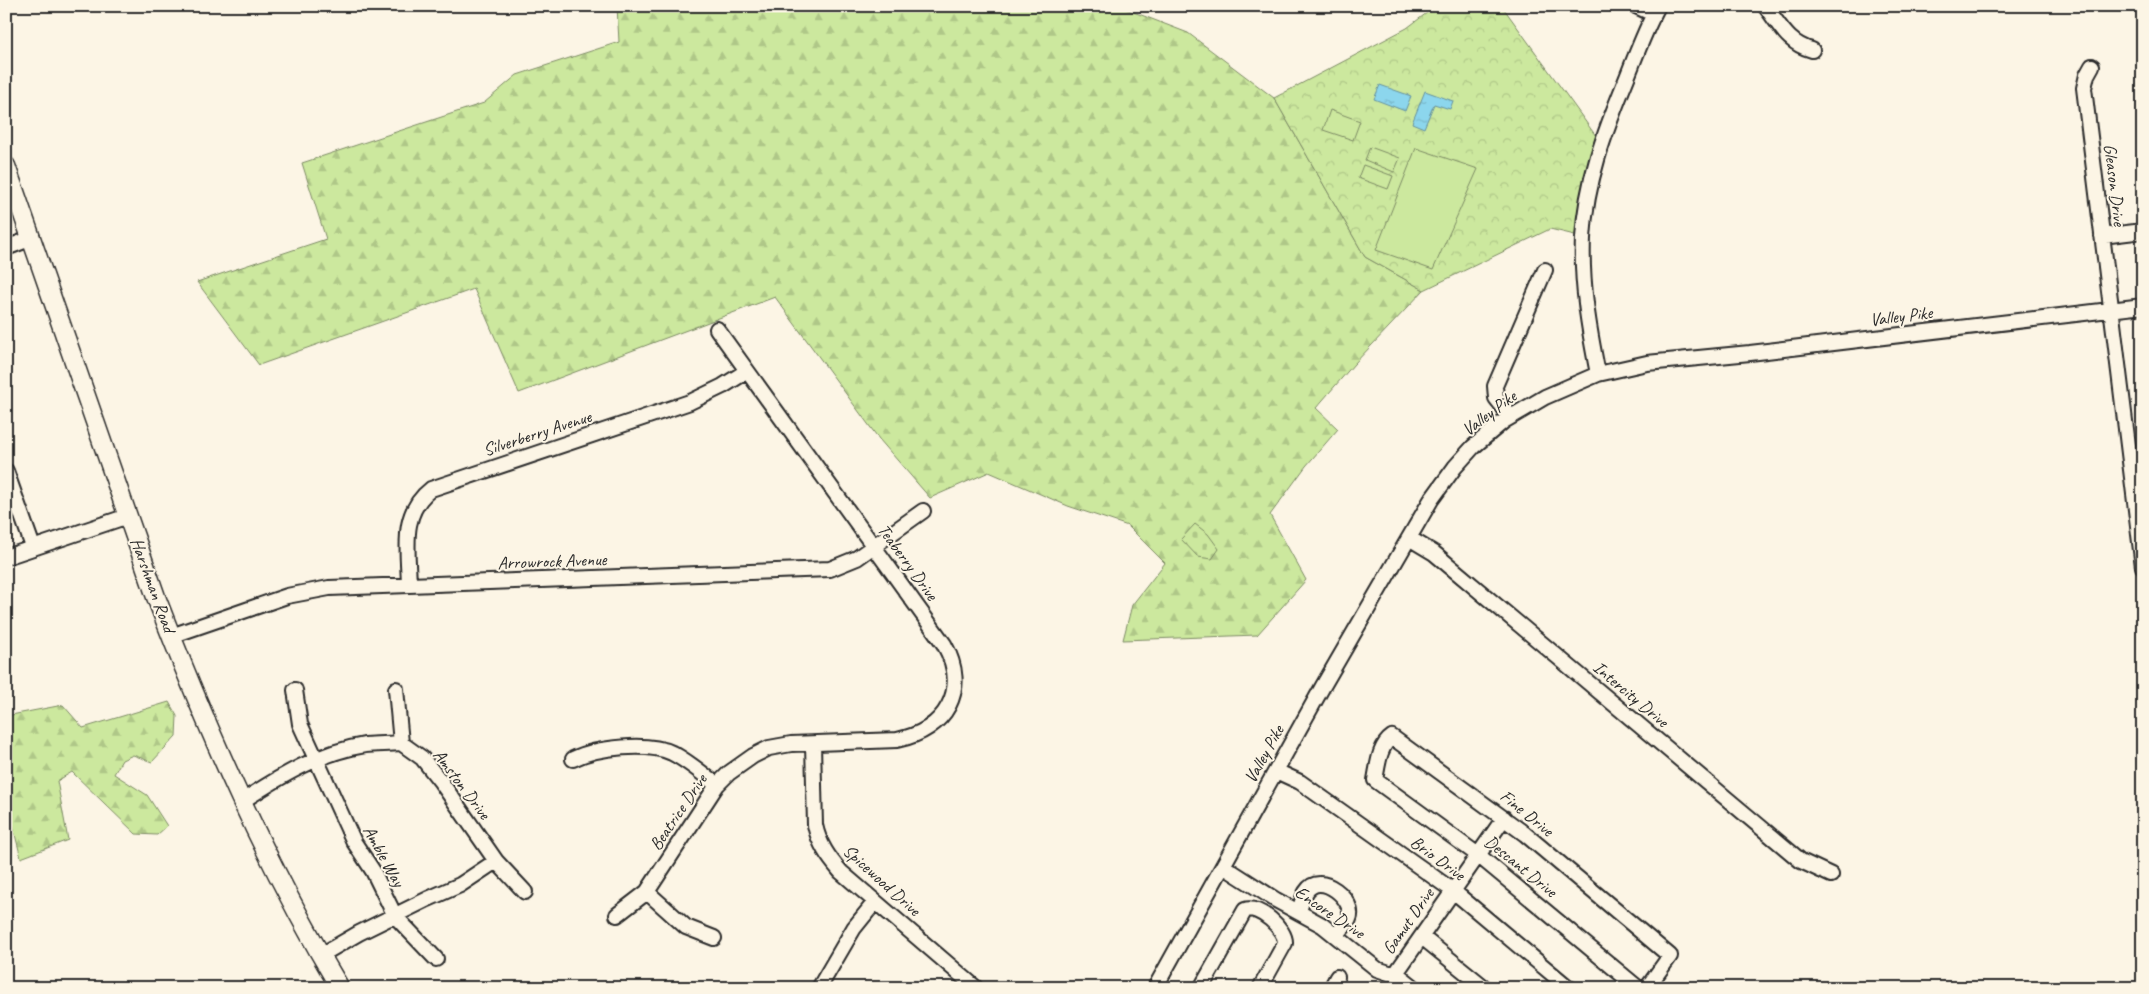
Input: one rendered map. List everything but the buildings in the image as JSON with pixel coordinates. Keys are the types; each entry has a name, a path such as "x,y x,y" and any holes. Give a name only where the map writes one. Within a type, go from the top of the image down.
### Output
{"main road":[{"name":"Harshman Road","path":"6,166 171,636 242,802 340,988"}],"street":[{"path":"1598,374 1586,305 1583,237 1590,187 1607,126 1656,10 1636,6"},
{"path":"1766,6 1789,38 1799,46 1812,50"},
{"name":"Gleason Drive","path":"2092,66 2084,88 2143,567"},
{"path":"2102,236 2143,231"},
{"path":"6,248 32,238"},
{"path":"1510,416 1496,398 1494,386 1545,270"},
{"name":"Valley Pike","path":"1155,988 1276,771 1438,489 1455,467 1488,433 1510,416 1545,397 1598,374 1647,363 1750,353 2143,306"},
{"name":"Teaberry Drive","path":"717,329 949,653 955,676 952,696 939,720 931,727 911,737 897,740 813,744"},
{"name":"Silverberry Avenue","path":"409,584 408,529 410,519 418,502 431,489 690,402 723,386 747,371"},
{"path":"6,471 33,548"},
{"name":"Arrowrock Avenue","path":"171,636 253,607 308,591 329,588 818,571 846,564 924,511"},
{"path":"6,557 128,516"},
{"name":"Intercity Drive","path":"1409,538 1434,553 1802,861 1831,875"},
{"path":"242,802 267,785 316,760 366,746 401,743 396,689"},
{"name":"Amble Way","path":"295,690 300,724 354,842 373,870 395,916 436,959"},
{"name":"Fine Drive","path":"1375,780 1382,749 1392,736 1504,818 1670,956 1647,988"},
{"name":"Amston Drive","path":"401,743 422,758 496,861 525,892"},
{"name":"Beatrice Drive","path":"617,915 648,892 717,785 740,764 769,748 791,744 813,744"},
{"name":"Spicewood Drive","path":"813,744 816,825 821,846 840,872 976,988"},
{"path":"573,759 594,750 661,749 680,757 717,785"},
{"name":"Brio Drive","path":"1276,771 1300,782 1452,890 1569,988"},
{"name":"Descant Drive","path":"1375,780 1478,854 1638,988"},
{"name":"Gamut Drive","path":"1396,973 1452,890 1504,818"},
{"path":"321,955 359,933 428,899 460,886 496,861"},
{"name":"Encore Drive","path":"1223,866 1336,935 1377,969 1396,973 1415,988"},
{"path":"1299,911 1307,891 1313,886 1322,884 1337,890 1344,899 1350,913 1349,919 1336,935"},
{"path":"648,892 686,927 714,938"},
{"path":"819,988 854,928 875,902"},
{"path":"1201,988 1246,910 1255,908 1283,932 1286,939 1260,988"},
{"path":"1422,937 1485,988"}],"green space":[{"path":"617,6 1118,6 1188,33 1274,98 1365,257 1424,290 1354,364 1316,408 1338,429 1306,466 1270,515 1306,580 1257,635 1123,640 1132,605 1165,563 1128,526 1068,506 989,472 930,498 879,439 775,297 519,393 474,289 259,365 197,282 326,239 302,163 484,103 517,75 619,42"},
{"path":"1436,6 1502,6 1601,143 1583,237 1550,229 1424,290 1365,257 1274,98 1407,28"},
{"path":"1330,110 1360,121 1353,140 1323,130"},
{"path":"1370,147 1400,158 1394,172 1365,160"},
{"path":"1416,148 1478,169 1433,270 1376,250"},
{"path":"1363,165 1393,176 1388,189 1358,178"},
{"path":"1195,524 1208,534 1219,549 1212,559 1198,557 1181,539"},
{"path":"169,702 177,716 176,736 152,762 133,755 122,760 114,774 147,795 167,826 157,835 136,834 72,772 57,781 68,840 21,858 6,799 6,716 63,705 83,728"}],"water":[{"path":"1380,85 1411,96 1405,111 1374,99"},
{"path":"1425,91 1453,101 1450,109 1434,104 1424,128 1412,123"}]}
